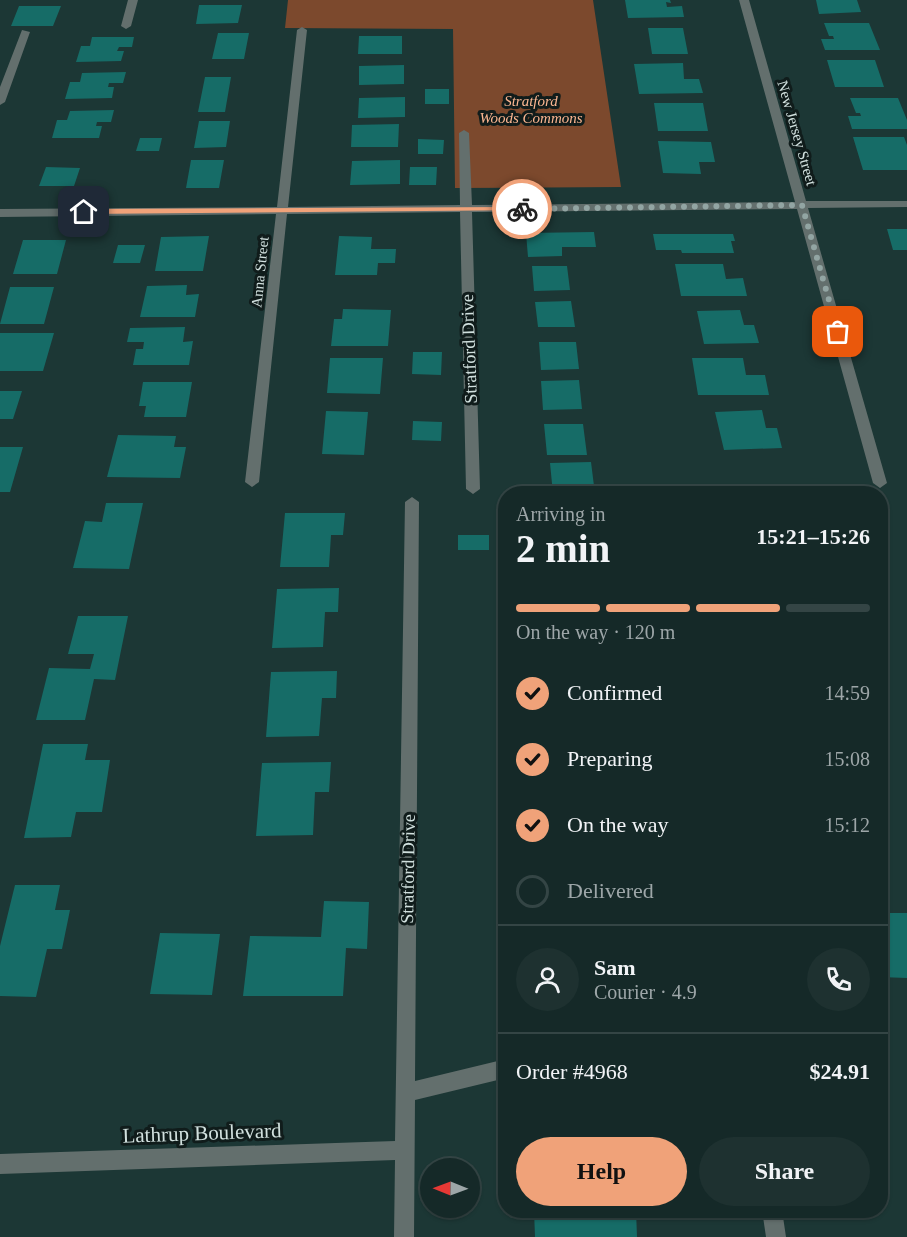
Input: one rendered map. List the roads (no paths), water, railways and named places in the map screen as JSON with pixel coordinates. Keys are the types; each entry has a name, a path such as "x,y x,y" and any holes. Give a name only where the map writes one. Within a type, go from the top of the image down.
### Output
{"street":[{"path":"126,26 133,0"},
{"name":"New Jersey Street","path":"744,0 880,483"},
{"name":"Anna Street","path":"252,482 302,30"},
{"path":"0,102 25,32"},
{"name":"Stratford Drive","path":"464,133 473,489"},
{"path":"0,213 907,204"},
{"name":"Stratford Drive","path":"404,1237 412,502"},
{"path":"406,1093 498,1070"},
{"name":"Lathrup Boulevard","path":"0,1164 406,1150"},
{"path":"773,1218 776,1237"}],"park label":[{"name":"Stratford Woods Commons","path":"531,110"}]}
